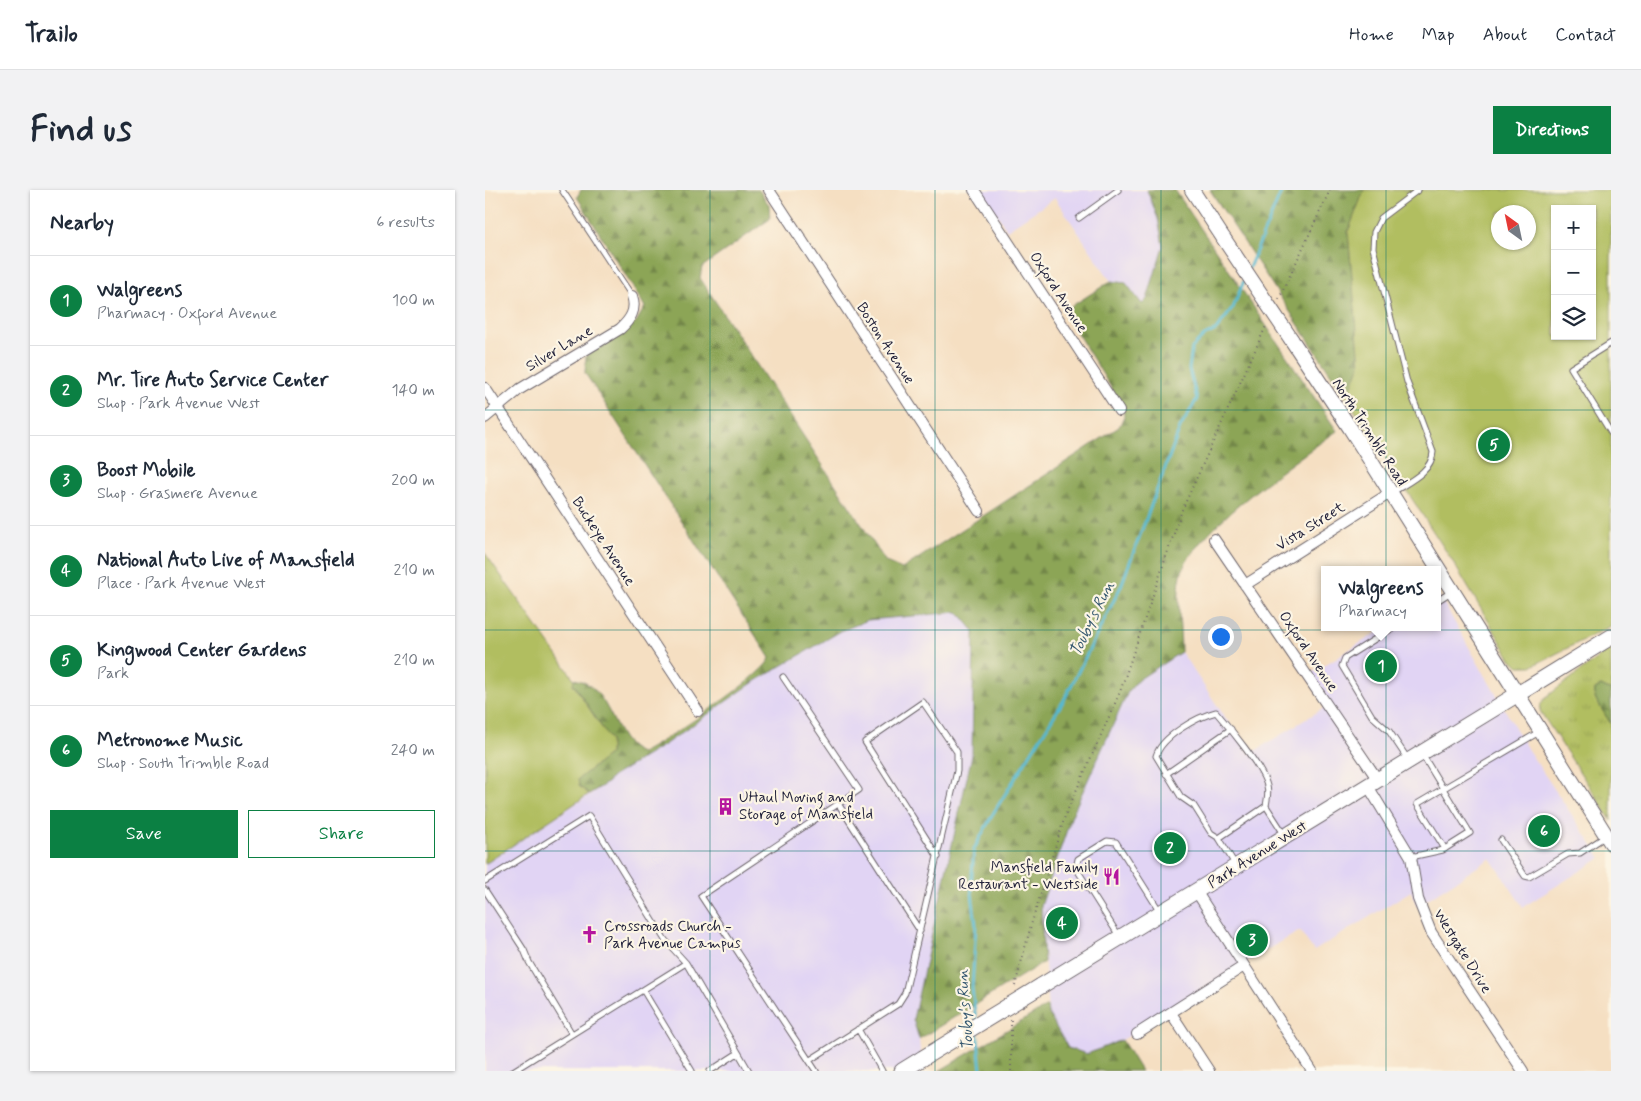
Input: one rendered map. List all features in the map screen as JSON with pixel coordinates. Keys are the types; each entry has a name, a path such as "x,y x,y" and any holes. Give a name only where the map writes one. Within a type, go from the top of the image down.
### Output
{"main road":[{"name":"North Trimble Road","path":"1192,190 1291,340 1436,566"},
{"name":"North Trimble Road","path":"1441,575 1609,839"},
{"name":"Park Avenue West","path":"902,1071 1611,637"}],"street":[{"name":"Boston Avenue","path":"769,190 979,512"},
{"name":"Oxford Avenue","path":"974,190 1119,411"},
{"name":"Silver Lane","path":"485,418 520,389 620,329 632,314 634,308 632,296"},
{"name":"Buckeye Avenue","path":"485,388 698,712"},
{"name":"Vista Street","path":"1245,585 1390,494"},
{"name":"Oxford Avenue","path":"1214,539 1373,783"},
{"name":"Westgate Drive","path":"1373,783 1411,857 1418,899 1428,926 1523,1071"},
{"path":"1196,891 1312,1071"},
{"path":"1137,1034 1244,966"},
{"path":"1171,1013 1209,1071"}],"lane":[{"path":"562,190 632,296"},
{"path":"1079,218 1117,190"},
{"path":"1390,494 1426,469 1431,463 1433,452 1407,382 1394,323 1376,267 1373,240 1381,218 1419,190"},
{"path":"1611,343 1571,368 1611,433"},
{"path":"1441,599 1452,592"},
{"path":"1389,631 1345,658 1341,666 1372,716 1389,731 1443,788 1471,832 1445,849 1411,857"},
{"path":"783,677 859,788 857,792 839,805 701,896 816,1071"},
{"path":"810,1060 898,1004 905,994 921,931 938,856 959,760 957,752 923,702 865,742 938,856"},
{"path":"1236,867 1219,838 1211,833 1194,806 1181,797 1155,756 1158,748 1176,733 1202,716 1216,712 1231,729 1265,779 1268,794 1266,806 1286,836"},
{"path":"1166,774 1231,729"},
{"path":"1445,849 1417,804 1540,732"},
{"path":"839,805 921,931"},
{"path":"1219,838 1266,806"},
{"path":"485,881 589,816 665,940 686,963 749,1071"},
{"path":"1501,840 1525,876 1529,878 1568,854 1579,853 1609,839"},
{"path":"1120,938 1076,868 1078,859 1107,841 1115,842 1161,913"},
{"path":"485,890 524,950 529,962 572,1034"},
{"path":"513,1071 686,963"},
{"path":"643,990 692,1071"},
{"path":"858,1029 882,1071"},
{"path":"710,1071 738,1053"}],"path":[{"path":"1275,307 1329,190"},
{"path":"1015,988 1052,852 1065,816 1120,692 1182,510 1271,316"},
{"path":"1011,1015 1011,1071"}],"shaded area":[{"path":"981,190 1147,190 1158,219 1163,246 1147,299 1142,304 1126,283 1111,281 1055,198 1007,230"},
{"path":"1441,598 1528,750 1601,858 1523,907 1491,858 1417,906 1411,891 1314,951 1300,931 1249,960 1122,1040 1087,1054 1068,1048 1048,1013 1041,906 1072,815 1128,692 1138,680 1181,652 1250,754 1327,706 1307,676 1380,631 1441,631"},
{"path":"958,612 974,631 972,755 913,1019 919,1039 922,1071 485,1071 485,864 607,783 612,777 664,745 751,684 841,631 868,620"}],"green space":[{"path":"581,190 759,190 769,205 770,219 702,267 700,278 886,562 902,569 1119,427 1124,416 1123,407 1069,320 1067,309 1111,281 1126,283 1142,304 1147,299 1163,246 1158,219 1147,190 1175,190 1337,431 1273,477 1225,517 1189,557 1181,575 1180,583 1181,652 1138,680 1128,692 1072,815 1041,906 1044,962 919,1039 913,1019 972,755 974,631 958,612 868,620 841,631 751,684 664,745 612,777 607,783 589,794 579,786 578,779 610,754 610,740 573,683 574,679 587,684 596,692 624,738 631,747 641,753 732,693 764,667 770,658 585,373 586,356 636,322 645,307 577,197"},
{"path":"1210,190 1364,190 1348,232 1360,364 1351,388 1344,394"},
{"path":"1364,190 1611,190 1611,626 1532,666 1519,666 1511,659 1453,562 1344,394 1351,388 1360,364 1348,232"},
{"path":"485,553 574,679 573,684 610,740 610,754 578,779 579,786 589,794 485,864"},
{"path":"1611,648 1611,691 1601,686 1595,689 1595,698 1611,724 1611,820 1540,711 1541,704 1545,698"},
{"path":"1601,686 1611,691 1611,724 1595,698 1595,689"},
{"path":"1047,1006 1048,1013 1068,1048 1087,1054 1122,1040 1141,1071 939,1071"}],"waterway":[{"name":"Touby's Run","path":"1249,268 1282,190"},
{"name":"Touby's Run","path":"976,1021 972,988 976,925 971,886 974,849 994,812 1064,700 1121,586 1180,428 1197,399 1189,369 1192,348 1204,336 1216,330 1233,308 1245,278"},
{"name":"Touby's Run","path":"977,1029 981,1071"}],"place":[{"name":"Kingwood Center Gardens","path":"1494,445"},
{"name":"Walgreens","path":"1381,666"},
{"name":"UHaul Moving and Storage of Mansfield","path":"725,806"},
{"name":"Metronome Music","path":"1544,831"},
{"name":"Mr. Tire Auto Service Center","path":"1170,848"},
{"name":"Mansfield Family Restaurant - Westside","path":"1112,876"},
{"name":"National Auto Live of Mansfield","path":"1062,923"},
{"name":"Crossroads Church - Park Avenue Campus","path":"590,935"},
{"name":"Boost Mobile","path":"1252,940"}]}
